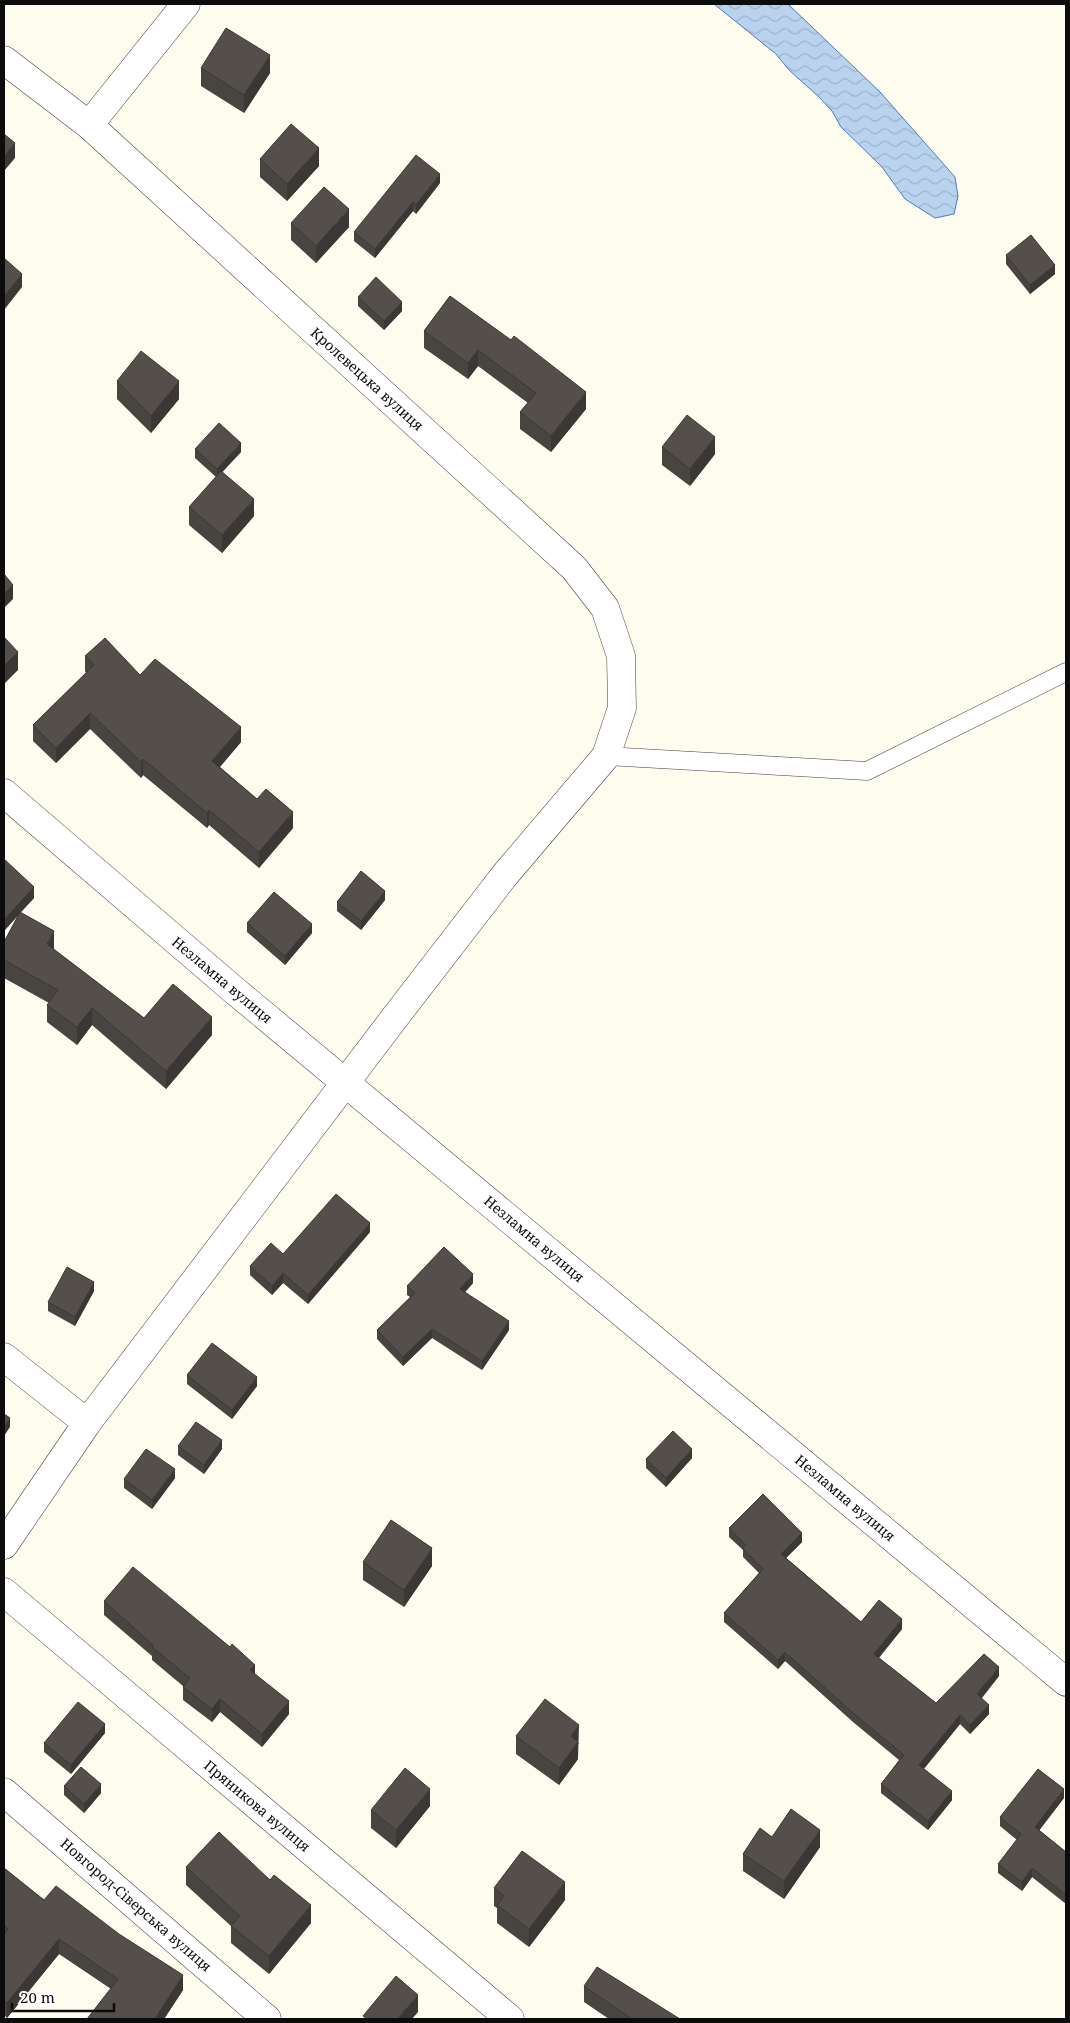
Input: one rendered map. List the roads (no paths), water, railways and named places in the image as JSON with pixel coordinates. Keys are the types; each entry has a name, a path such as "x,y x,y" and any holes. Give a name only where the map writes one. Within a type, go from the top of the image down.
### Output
{"street":[{"path":"89,126 186,4"},
{"name":"Кролевецька вулиця","path":"4,60 89,126 574,568 605,608 621,656 622,708 606,756"},
{"path":"4,1546 87,1423 346,1083 504,876 606,756"},
{"name":"Незламна вулиця","path":"4,793 346,1083 1066,1682"},
{"path":"4,1357 87,1423"},
{"name":"Пряникова вулиця","path":"4,1592 510,2019"},
{"name":"Новгород-Сіверська вулиця","path":"4,1792 267,2019"}],"lane":[{"path":"606,756 867,771 1066,672"}],"water":[{"path":"714,4 788,4 880,92 955,177 958,196 954,214 935,218 905,199 882,167 841,127 832,111 819,97 789,70 776,54"}]}
